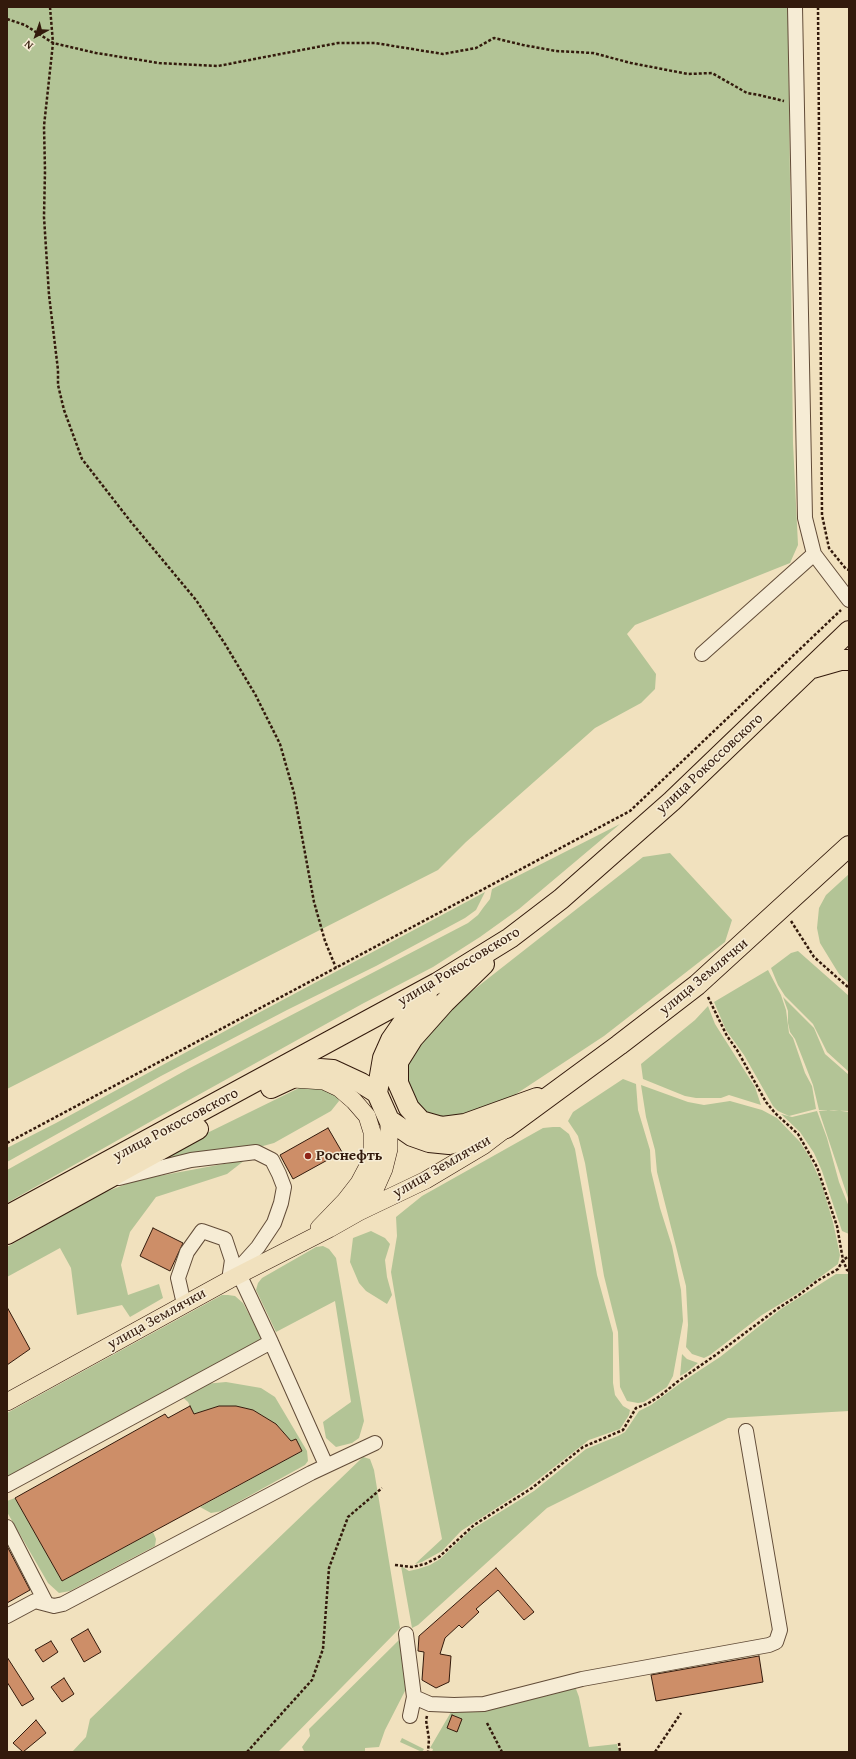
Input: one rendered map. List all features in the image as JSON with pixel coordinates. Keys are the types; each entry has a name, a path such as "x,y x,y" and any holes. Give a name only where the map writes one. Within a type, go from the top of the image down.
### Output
{"highway":[{"name":"улица Рокоссовского","path":"7,1216 437,984 510,938 561,899 672,801 849,631"},
{"path":"809,669 841,660 849,660"},
{"name":"улица Землячки","path":"506,1128 620,1045 697,985 783,908 849,846"},
{"path":"510,938 445,1002 413,1038 398,1062 398,1083 409,1108 421,1121 442,1127 465,1124 501,1110 553,1093"},
{"path":"437,984 409,1014 391,1040 382,1058 376,1093 390,1120 412,1136 430,1142 449,1144 506,1128"},
{"name":"улица Рокоссовского","path":"7,1234 302,1073 320,1069 333,1070 361,1083 376,1093"}],"main road":[{"path":"287,1080 324,1081 339,1088 354,1101 366,1116 372,1132 372,1149 368,1166 359,1183 345,1201 308,1239"},
{"path":"358,1212 376,1187 384,1169 389,1149 390,1120"},
{"name":"улица Землячки","path":"7,1402 234,1277 358,1212 426,1180 483,1146 506,1128"}],"street":[{"path":"795,7 805,518 814,554 849,600"},
{"path":"702,654 814,554"},
{"path":"100,1183 191,1160 256,1152 272,1160 284,1187 281,1203 274,1223 258,1247 234,1277"},
{"path":"184,1304 178,1278 187,1252 202,1231 225,1239 232,1260 234,1277 271,1342 326,1465"},
{"path":"7,1485 271,1342"},
{"path":"414,1697 430,1704 484,1704 582,1679 769,1645 776,1642 780,1630 746,1431"},
{"path":"7,1616 35,1601 54,1606 63,1604 326,1465 375,1443"},
{"path":"7,1527 46,1603"},
{"path":"406,1634 414,1697 410,1716"}],"path":[{"path":"50,7 53,43 44,126 44,217 49,295 58,370 58,385 64,410 82,459 131,522 196,600 255,694 280,744 294,793 314,902 325,941 336,968"},
{"path":"818,7 822,514 829,548 849,570"},
{"path":"7,20 25,25 53,43 96,53 158,63 218,66 338,43 375,43 443,54 476,48 494,38 556,51 593,53 631,64 688,74 712,73 747,93 797,105"},
{"path":"7,1143 630,811 835,618"},
{"path":"783,908 814,957 849,988"},
{"path":"697,985 708,998 727,1036 737,1050 766,1102 775,1113 798,1134 817,1166 837,1226 843,1260 847,1270 849,1270"},
{"path":"395,1565 412,1567 425,1564 438,1557 474,1525 532,1488 583,1447 623,1430 636,1408 647,1404 660,1396 777,1309 799,1296 817,1281 838,1269 843,1260 849,1256"},
{"path":"247,1752 312,1680 323,1649 329,1568 348,1517 382,1488"},
{"path":"428,1752 429,1739 426,1720 430,1704"},
{"path":"655,1752 681,1713"},
{"path":"487,1724 502,1752"},
{"path":"619,1743 620,1752"}],"green space":[{"path":"7,7 788,7 793,443 798,545 790,563 635,625 627,634 656,674 655,689 641,703 595,728 466,842 438,870 7,1089"},
{"path":"620,824 519,909 480,937 433,967 362,1004 7,1203 7,1170 188,1069 468,923 478,915 490,899 492,889"},
{"path":"670,853 732,920 725,942 604,1036 510,1098 467,1114 444,1118 423,1111 408,1087 408,1060 419,1041 453,1006 643,857"},
{"path":"849,874 849,983 839,974 820,943 817,928 819,908 826,895"},
{"path":"485,892 476,910 465,918 376,966 287,1010 161,1076 7,1162 7,1148"},
{"path":"798,951 849,996 849,1072 827,1052 813,1024 785,996 778,985 771,968 791,953"},
{"path":"768,970 781,995 786,1010 789,1033 793,1038 805,1073 812,1086 816,1109 789,1116 778,1111 773,1106 744,1055 726,1030 714,1002"},
{"path":"783,997 814,1028 825,1054 849,1075 849,1111 819,1110 813,1085 795,1039 790,1032 788,1011"},
{"path":"708,1006 715,1024 755,1087 761,1105 729,1095 721,1098 696,1098 685,1096 643,1079 641,1064 695,1020"},
{"path":"623,1079 636,1084 638,1110 650,1150 651,1171 660,1208 672,1246 681,1290 683,1321 673,1376 667,1387 644,1402 638,1403 627,1401 620,1387 618,1332 604,1276 585,1163 578,1136 568,1121 573,1112"},
{"path":"641,1085 688,1102 704,1105 730,1101 762,1110 777,1118 800,1142 810,1158 821,1182 833,1222 840,1255 838,1264 798,1293 762,1315 704,1358 692,1354 686,1347 688,1325 686,1286 657,1172 655,1150 646,1117"},
{"path":"323,1087 337,1095 339,1101 331,1111 274,1143 263,1146 152,1160 299,1088"},
{"path":"834,1110 849,1112 849,1201 819,1111"},
{"path":"817,1111 827,1138 839,1182 849,1207 849,1234 842,1231 822,1171 814,1153 800,1132 781,1114 792,1117"},
{"path":"560,1127 569,1134 575,1149 597,1275 613,1333 613,1383 615,1395 623,1406 630,1410 629,1415 620,1429 589,1440 527,1488 461,1531 442,1551 422,1562 415,1564 442,1539 391,1272 397,1236 396,1217 422,1196 543,1128"},
{"path":"245,1160 227,1174 156,1197 130,1232 121,1265 128,1295 159,1284 163,1298 130,1317 122,1305 77,1315 71,1268 60,1248 7,1277 7,1247 100,1194 137,1180"},
{"path":"371,1231 385,1238 390,1244 385,1260 387,1277 392,1295 387,1304 366,1291 359,1283 350,1262 353,1238"},
{"path":"323,1246 329,1249 336,1258 364,1421 359,1438 352,1443 336,1447 326,1438 323,1422 351,1402 335,1301 276,1332 256,1290 258,1283 262,1278 316,1247"},
{"path":"836,1274 849,1274 849,1411 728,1418 547,1508 418,1625 412,1628 401,1566 409,1571 430,1565 440,1559 471,1530 534,1491 586,1449 625,1432 639,1411 651,1405 720,1357 781,1309"},
{"path":"222,1295 235,1296 243,1303 262,1339 7,1478 7,1413"},
{"path":"682,1354 687,1359 698,1363 680,1376"},
{"path":"226,1382 261,1388 275,1397 307,1451 308,1461 305,1465 222,1511 211,1513 200,1507 302,1451 296,1440 291,1441 276,1424 253,1410 236,1406 219,1406 194,1414 188,1402 179,1394 204,1384"},
{"path":"363,1457 370,1459 374,1470 400,1628 285,1745 278,1752 72,1752 86,1737 90,1719"},
{"path":"15,1498 62,1581 153,1532 156,1539 155,1546 70,1591 59,1593 48,1583 7,1512 7,1501"},
{"path":"403,1639 406,1689 385,1730 379,1747 365,1748 365,1752 301,1752 304,1751 302,1747 310,1736 309,1729 399,1640"},
{"path":"570,1686 576,1689 579,1697 589,1747 617,1744 619,1752 432,1752 433,1749 430,1748 451,1712 456,1709"},
{"path":"402,1738 424,1749 422,1752 400,1742"}],"building":[{"path":"328,1128 342,1152 293,1179 280,1155"},
{"path":"153,1228 183,1243 170,1271 140,1256"},
{"path":"7,1307 30,1349 7,1365"},
{"path":"190,1406 194,1414 219,1406 236,1406 253,1410 276,1424 291,1441 296,1439 302,1451 62,1581 15,1498 165,1414 168,1418"},
{"path":"7,1546 30,1590 7,1603"},
{"path":"496,1568 534,1612 524,1620 498,1590 476,1609 479,1612 462,1628 459,1625 445,1638 440,1654 451,1656 449,1682 436,1688 422,1680 424,1652 418,1651 419,1636"},
{"path":"88,1629 101,1652 84,1662 71,1639"},
{"path":"51,1641 58,1652 43,1662 35,1650"},
{"path":"759,1656 763,1682 656,1701 651,1675"},
{"path":"7,1657 34,1699 22,1706 7,1682"},
{"path":"64,1678 74,1694 62,1702 51,1687"},
{"path":"452,1715 462,1719 457,1732 447,1728"},
{"path":"36,1720 46,1733 23,1752 13,1743"}],"place":[{"name":"Роснефть","path":"308,1156"}]}
